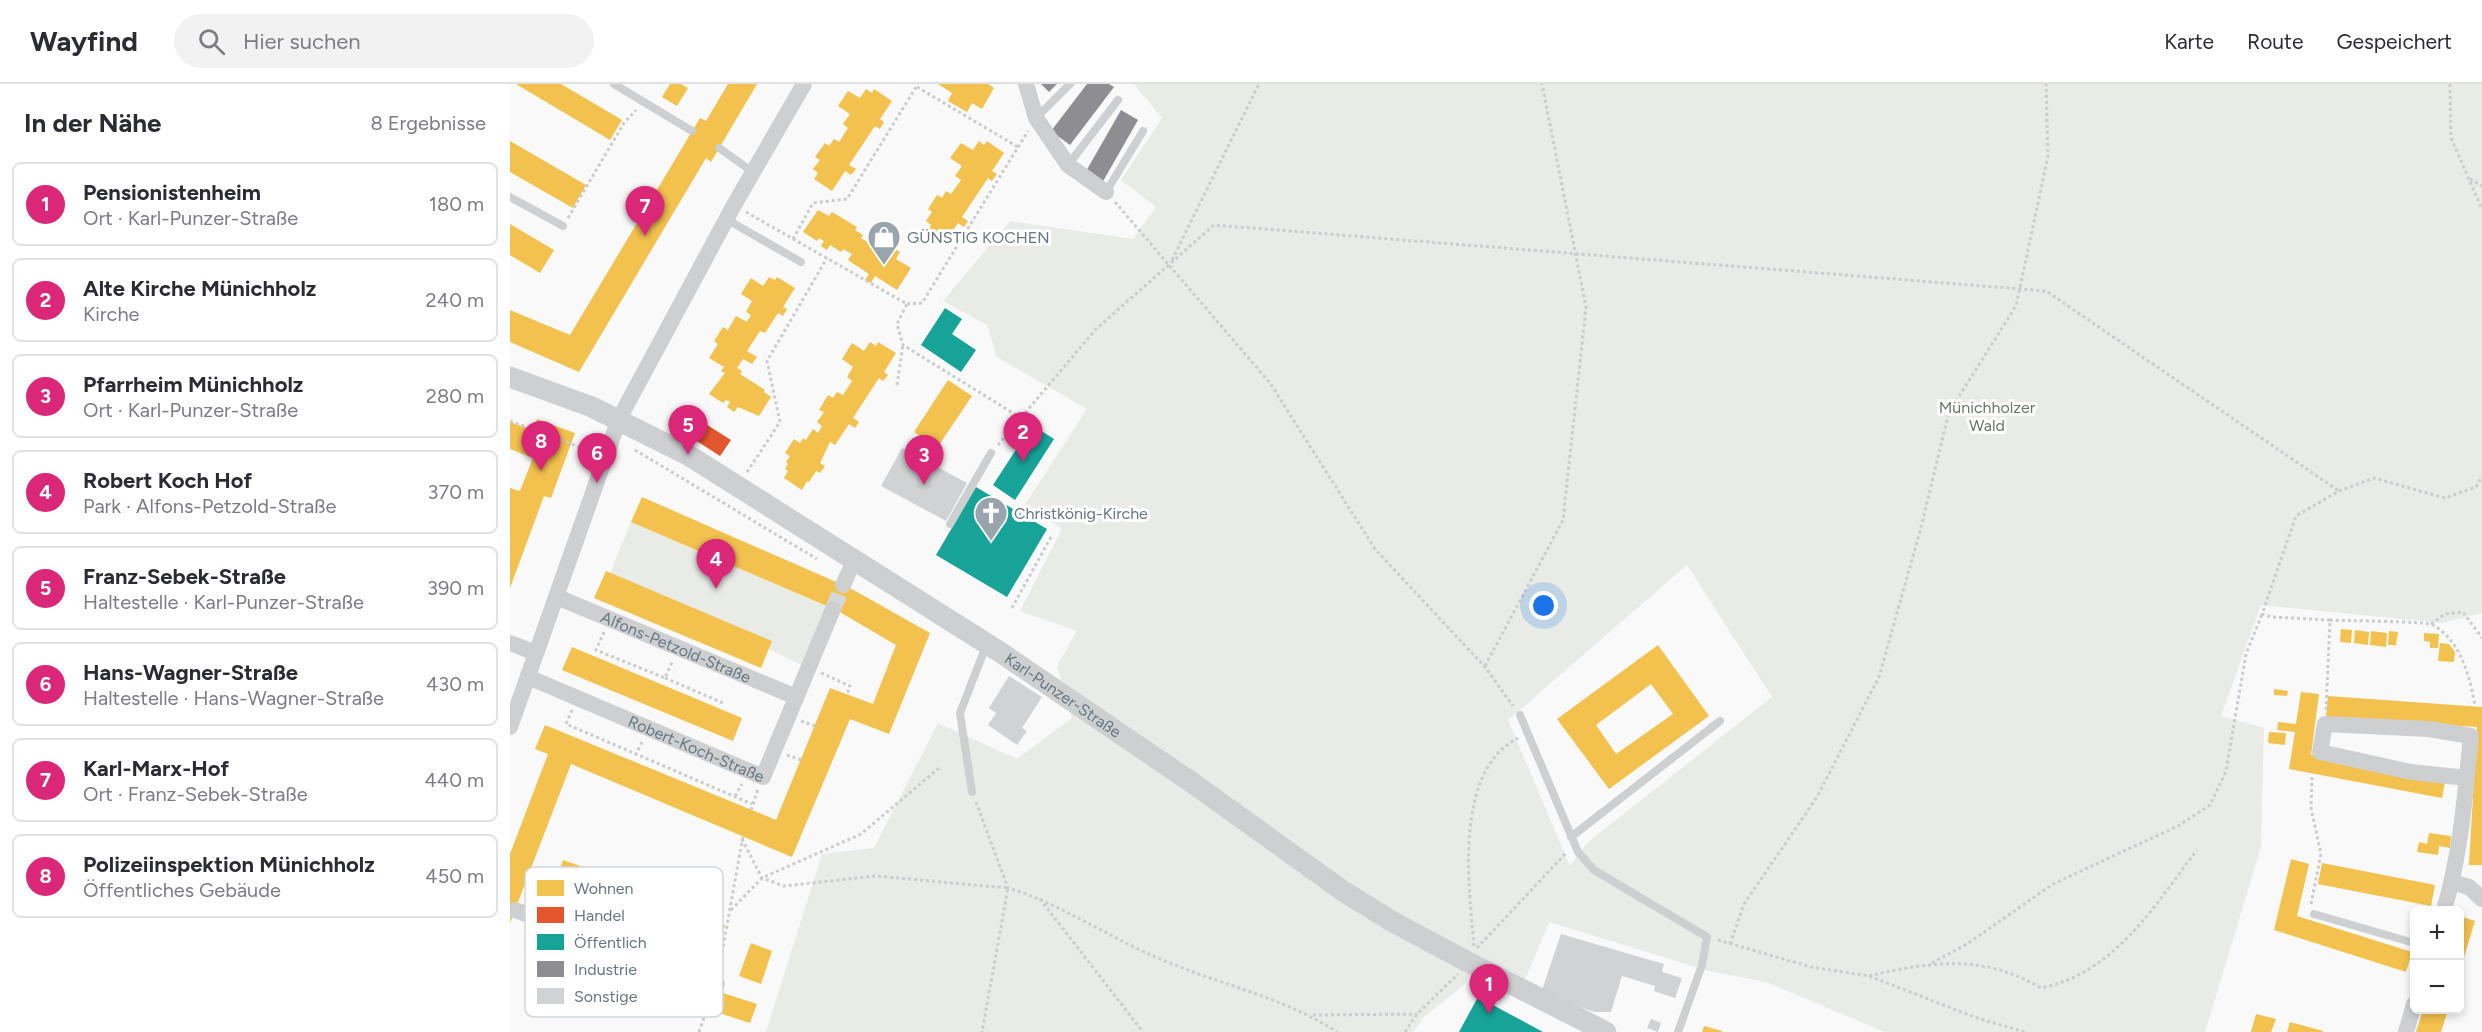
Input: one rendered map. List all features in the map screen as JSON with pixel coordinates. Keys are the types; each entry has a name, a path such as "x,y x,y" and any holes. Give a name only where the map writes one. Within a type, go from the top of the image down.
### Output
{"street":[{"path":"510,727 619,419 730,212 804,84"},
{"path":"1026,84 1036,118 1068,165 1106,192"},
{"name":"Karl-Punzer-Straße","path":"510,377 619,419 688,455 854,561 997,645 1343,891 1393,922 1598,1031"},
{"path":"843,585 854,561"},
{"name":"Alfons-Petzold-Straße","path":"557,597 796,697"},
{"name":"Robert-Koch-Straße","path":"528,677 763,777 833,609"},
{"path":"510,643 536,653"},
{"path":"2445,906 2460,847 2467,778 2471,736 2430,729 2325,723 2320,752 2411,772 2467,778"},
{"path":"2452,882 2469,887 2482,898"},
{"path":"515,910 525,913"},
{"path":"2406,1032 2412,1014"}],"lane":[{"path":"614,84 692,131"},
{"path":"1036,118 1070,84"},
{"path":"1068,165 1118,100"},
{"path":"1106,192 1143,131"},
{"path":"719,148 753,171"},
{"path":"510,197 563,226"},
{"path":"730,212 801,262"},
{"path":"950,524 991,453"},
{"path":"972,792 960,713 997,645"},
{"path":"1520,715 1573,841 1594,870 1707,936 1702,965 1678,1032"},
{"path":"1573,841 1720,722"},
{"path":"2314,914 2410,942"}],"path":[{"path":"1170,264 1259,84"},
{"path":"1485,667 1563,520 1586,307 1542,84"},
{"path":"1730,944 1744,904 1817,797 1879,677 1920,531 1949,412 2016,306 2048,156 2046,84"},
{"path":"2450,84 2451,138 2482,209"},
{"path":"793,239 813,202 847,199 918,85 1018,147"},
{"path":"563,226 624,123 636,110 640,99"},
{"path":"730,212 793,239 907,304 921,303 1036,118"},
{"path":"2469,179 2482,186"},
{"path":"1106,192 1270,383 1375,549 1485,667 1520,715"},
{"path":"991,453 1096,329 1214,225 2046,291 2339,491"},
{"path":"738,487 780,422 767,362 827,258"},
{"path":"897,385 903,345 897,324 907,304"},
{"path":"903,345 1021,418"},
{"path":"510,421 606,457"},
{"path":"1932,963 1966,944 2054,884 2178,826 2210,806 2226,771 2246,654 2296,516 2339,491 2374,478 2445,498 2475,487 2482,476"},
{"path":"1012,608 1051,537"},
{"path":"2262,614 2271,617 2431,624 2445,614 2463,612 2482,638"},
{"path":"609,619 596,650 723,703"},
{"path":"2325,723 2330,620"},
{"path":"2431,624 2445,636 2463,661 2471,681 2475,706"},
{"path":"665,678 679,648"},
{"path":"808,668 850,686 847,694"},
{"path":"578,698 566,724 752,804"},
{"path":"636,754 649,727"},
{"path":"1527,734 1507,744 1488,767 1472,808 1467,872 1474,951 1573,841"},
{"path":"731,910 762,878 861,834 939,768"},
{"path":"2312,776 2311,807 2321,854 2310,907 2314,914"},
{"path":"751,810 763,777"},
{"path":"972,792 1008,888 982,1032"},
{"path":"723,952 742,838 762,878 784,886 876,876 1008,888 1039,898 1164,961 1312,1015 1337,1032"},
{"path":"1869,976 1932,963 1974,963 2017,973 2041,988 2062,983 2115,952 2197,850"},
{"path":"1039,898 1143,1032"},
{"path":"1707,936 1811,967 1869,976 1977,1018 2025,1032"},
{"path":"1405,1032 1417,1014 1470,963"},
{"path":"1312,1015 1417,1014"},
{"path":"699,1032 704,1017"}],"green space":[{"name":"Münichholzer Wald","path":"1134,84 2482,84 2482,613 2442,623 2261,605 2221,716 2264,728 2261,847 2205,1032 1885,1032 1766,982 1709,971 1549,922 1525,980 1479,956 1464,985 1424,1017 1413,1032 766,1032 822,854 874,848 938,723 1017,759 1072,718 1057,666 1077,631 1020,611 1062,529 1025,504 1087,409 997,357 987,325 943,301 1010,221 1133,239 1156,207 1121,180 1162,118","holes":["1687,565 1772,697 1588,842 1570,866 1508,720"]},
{"path":"631,522 825,606 808,668 610,573"}],"building: Wohnen":[{"path":"516,84 561,84 622,120 610,140"},
{"path":"670,84 681,84 688,88 677,106 662,97"},
{"path":"728,84 757,84 711,162 706,158 579,372 510,342 510,310 570,335 700,118 706,121"},
{"path":"938,84 988,84 994,88 982,109 972,103 967,112 948,101 952,93"},
{"path":"866,89 872,93 874,89 892,101 880,119 884,122 880,129 875,126 849,165 856,169 851,175 845,171 832,191 814,179 818,173 813,169 820,160 815,157 825,143 829,146 834,139 839,142 848,128 843,124 850,114 838,106 848,91 860,98"},
{"path":"510,141 586,185 573,208 510,172"},
{"path":"979,141 984,145 987,141 1004,153 992,171 997,174 992,181 988,178 962,217 968,221 964,227 958,223 945,243 927,231 931,225 926,221 932,212 928,209 937,195 942,198 946,191 951,194 961,180 955,176 962,166 950,158 961,143 973,150"},
{"path":"818,210 829,216 832,212 857,227 855,230 863,235 861,238 875,247 877,244 883,247 886,243 900,252 896,259 911,268 897,290 875,276 871,283 865,280 869,274 848,260 852,254 843,249 841,252 830,245 827,250 821,246 824,241 819,238 817,241 803,232"},
{"path":"510,224 554,250 540,273 510,255"},
{"path":"769,277 775,280 777,277 795,288 783,307 787,309 783,316 778,313 765,333 760,331 747,351 757,357 752,364 743,359 737,368 742,371 740,374 765,390 764,392 771,397 759,416 738,407 734,412 727,407 730,402 726,400 723,403 709,394 725,373 721,371 724,367 709,358 718,344 714,341 723,327 728,330 736,316 747,322 751,315 746,312 752,301 741,294 751,278 763,286"},
{"path":"870,342 876,346 878,342 896,353 884,372 888,375 883,381 879,378 853,418 859,422 855,428 849,424 835,445 830,442 820,463 825,466 820,473 816,471 802,490 784,478 788,471 785,469 788,464 786,462 790,456 785,453 794,439 800,443 803,438 806,440 813,429 818,433 822,426 817,422 824,412 819,410 828,395 833,398 837,392 843,395 852,381 847,377 853,367 842,359 852,343 864,351"},
{"path":"948,380 972,396 937,448 914,432"},
{"path":"537,419 575,433 551,498 544,496 510,588 510,488 520,491 533,458 510,449 510,422 534,430"},
{"path":"642,497 850,588 930,633 889,734 850,719 792,857 571,764 531,867 525,867 525,884 510,923 510,854 548,754 535,749 545,725 776,820 830,688 873,704 896,645 838,611 631,522"},
{"path":"606,571 772,641 761,668 594,598"},
{"path":"2341,629 2352,630 2351,643 2340,642"},
{"path":"2355,630 2369,632 2368,645 2354,643"},
{"path":"2371,631 2387,633 2386,647 2370,645"},
{"path":"2389,631 2398,632 2396,645 2388,645"},
{"path":"2424,633 2439,634 2438,648 2430,648 2430,642 2424,641"},
{"path":"2440,643 2449,644 2455,652 2454,662 2438,661"},
{"path":"1658,645 1709,716 1609,789 1557,719","holes":["1651,684 1673,714 1616,754 1596,725"]},
{"path":"572,647 742,718 733,741 562,670"},
{"path":"2274,689 2288,691 2287,696 2274,695"},
{"path":"2301,692 2319,694 2311,755 2445,781 2442,798 2289,769 2295,732 2277,730 2278,722 2296,724"},
{"path":"2328,696 2482,707 2482,865 2469,865 2477,727 2326,717"},
{"path":"2269,732 2286,733 2285,745 2268,743"},
{"path":"2429,833 2451,836 2450,848 2439,846 2438,855 2417,852 2419,842 2427,844"},
{"path":"2291,859 2309,864 2297,916 2410,951 2410,959 2406,972 2274,930"},
{"path":"563,860 583,867 561,867"},
{"path":"2322,863 2435,885 2431,906 2318,884"},
{"path":"2464,917 2475,921 2464,957"},
{"path":"751,943 772,951 761,984 739,976"},
{"path":"723,993 757,1004 750,1023 723,1014"},
{"path":"2256,1014 2276,1019 2271,1032 2251,1032"},
{"path":"2422,1014 2447,1014 2441,1032 2416,1032"},
{"path":"2290,1022 2323,1031 2323,1032 2287,1032"},
{"path":"1704,1026 1722,1031 1722,1032 1702,1032"}],"building: Handel":[{"path":"682,409 731,440 720,456 672,425"}],"building: Öffentlich":[{"path":"945,308 962,319 952,334 976,350 961,372 921,345"},
{"path":"1032,425 1054,439 1015,500 993,485"},
{"name":"Christkönig-Kirche","path":"976,487 1047,529 1007,597 936,555"},
{"path":"1478,997 1543,1032 1459,1032"}],"building: Industrie":[{"path":"1041,84 1057,84 1049,92"},
{"path":"1087,84 1109,84 1114,87 1070,145 1051,131"},
{"path":"1121,110 1138,120 1102,183 1085,173"}],"building: Sonstige":[{"path":"902,448 967,483 946,521 881,486"},
{"path":"1009,676 1042,697 1022,728 1027,731 1017,745 988,725 996,713 989,708"},
{"path":"1561,934 1664,964 1662,972 1682,978 1675,998 1654,991 1655,986 1622,976 1611,1012 1594,1012 1541,993"},
{"path":"1651,1019 1661,1023 1658,1032 1647,1028"}],"tunnel":[{"path":"833,609 843,585"}],"place":[{"name":"Karl-Marx-Hof","path":"645,236"},
{"name":"GÜNSTIG KOCHEN","path":"884,266"},
{"name":"Franz-Sebek-Straße","path":"688,455"},
{"name":"Alte Kirche Münichholz","path":"1023,462"},
{"name":"Polizeiinspektion Münichholz","path":"541,471"},
{"name":"Hans-Wagner-Straße","path":"597,483"},
{"name":"Pfarrheim Münichholz","path":"924,485"},
{"name":"Christkönig-Kirche","path":"991,542"},
{"name":"Robert Koch Hof","path":"716,589"},
{"name":"Pensionistenheim","path":"1489,1014"}]}
